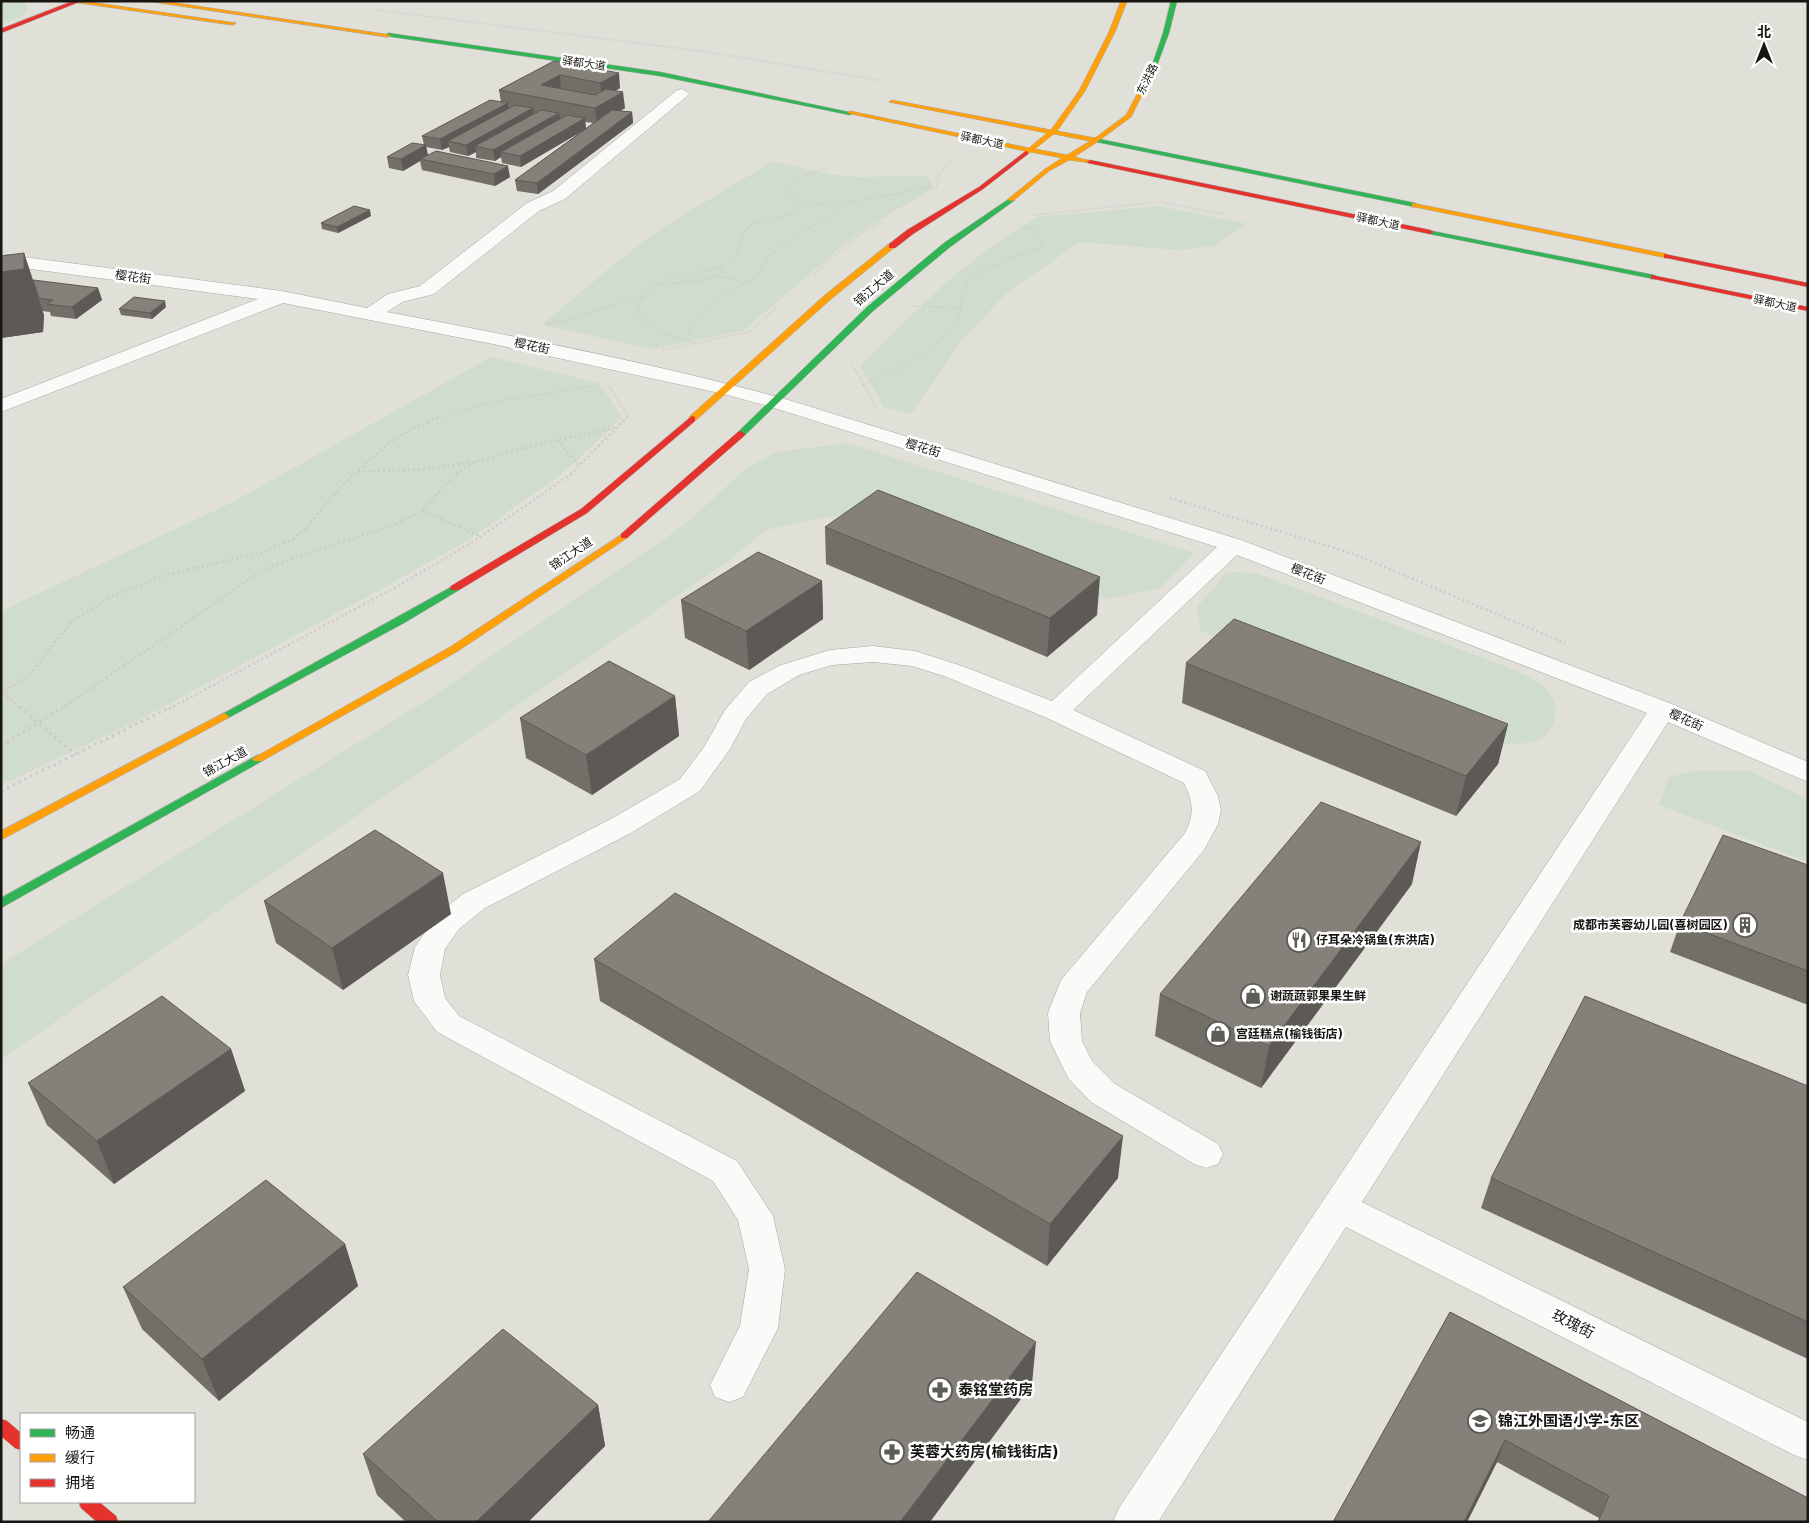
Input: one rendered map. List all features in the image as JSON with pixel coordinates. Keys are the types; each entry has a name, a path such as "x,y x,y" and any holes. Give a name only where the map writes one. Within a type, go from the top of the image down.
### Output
{"main road":[{"name":"驿都大道","path":"150,1 660,74 1808,309"},
{"path":"1053,132 1082,91 1112,32 1124,1"},
{"name":"东洪路","path":"1095,141 1129,116 1152,73 1166,33 1174,1"},
{"path":"1,31 73,2 233,23 287,20"},
{"name":"驿都大道","path":"876,100 1053,132 1808,285"},
{"name":"锦江大道","path":"1,836 400,621 584,511 727,389 828,297 910,232 981,188 1053,132"},
{"name":"锦江大道","path":"1,904 454,648 633,530 775,402 877,303 947,245 1067,157 1095,141"},
{"path":"1,1426 20,1442"},
{"path":"88,1503 110,1522"}],"street":[{"path":"370,314 395,298 426,290 534,206 559,195 681,94"},
{"name":"樱花街","path":"1,259 282,296 498,339 727,389 775,402 1233,545 1663,710 1808,774"},
{"path":"1,406 282,296"},
{"path":"1056,712 1233,545"},
{"path":"729,1385 759,1328 767,1269 755,1216 725,1171 448,1024 430,1001 424,975 430,947 448,922 474,901 621,826 690,785 716,749 734,716 758,688 790,670 830,658 873,654 915,659 953,671 1056,712 1195,777 1207,799 1207,822 1194,843 1072,988 1064,1013 1066,1041 1076,1062 1080,1069 1104,1093 1206,1154"},
{"path":"1134,1522 1663,710"},
{"name":"玫瑰街","path":"1339,1207 1808,1442"}],"path":[{"path":"936,189 939,174 952,162"},
{"path":"828,168 800,177 786,185 784,192 789,198 804,203 844,202 932,186"},
{"path":"686,340 695,319 710,304 758,275 768,258 783,244 857,200"},
{"path":"863,385 889,375 940,342 956,324 962,288 977,274 1021,257 1036,249 1042,242 1039,234 1019,224 1034,214 1160,202 1226,214"},
{"path":"696,344 655,330 643,321 638,311 638,302 660,282 714,268 730,261 739,252 743,236 750,226 789,215 804,203"},
{"path":"814,274 858,235 889,217"},
{"path":"656,285 705,280 723,271 714,268"},
{"path":"715,275 746,283"},
{"path":"550,329 540,326 578,318 643,296"},
{"path":"920,299 912,306 960,308"},
{"path":"661,350 749,332 778,306"},
{"path":"851,364 858,357"},
{"path":"1,791 76,755 138,725 396,587 481,537 571,474 628,416 607,384 486,405 448,414 421,425 388,444 330,498 293,540 248,557 165,575 120,593 82,613 60,633 29,677 2,694 40,723 76,755"},
{"path":"358,472 426,469 478,462 558,440 616,428"},
{"path":"558,440 579,466"},
{"path":"1,746 40,723 251,578 270,567 308,553 395,525 422,510 458,472 478,462"},
{"path":"422,510 481,537"}],"green space":[{"path":"1,1 26,1 27,12 18,18 1,24"},
{"path":"773,161 829,174 856,177 928,176 933,188 855,235 743,331 652,349 542,325 619,260 665,226"},
{"path":"1159,206 1247,224 1214,246 1179,250 1080,242 1008,292 961,341 911,414 884,407 860,365 945,283 984,252 1037,217"},
{"path":"491,357 599,383 622,417 568,469 473,537 394,582 139,720 1,785 1,611 233,502"},
{"path":"847,443 1194,553 1160,588 1109,599 851,512 766,530 727,562 1,1059 1,964 430,698 683,526 748,467 777,452"},
{"path":"1227,572 1255,573 1520,673 1545,688 1551,695 1556,711 1552,728 1539,740 1520,744 1491,742 1201,631 1197,607"},
{"path":"1699,770 1749,771 1808,799 1808,862 1659,805 1669,777"}],"building":[{"path":"554,61 619,73 600,83 560,75 541,85 595,95 606,89 623,92 595,108 499,90"},
{"path":"490,100 508,103 440,139 422,136"},
{"path":"515,105 533,108 466,145 448,141"},
{"path":"541,110 559,113 493,150 475,146"},
{"path":"612,110 632,112 537,183 515,180"},
{"path":"567,115 585,118 520,156 501,152"},
{"path":"412,143 426,145 401,159 387,157"},
{"path":"436,151 508,166 494,174 420,159"},
{"path":"354,206 370,210 337,227 321,223"},
{"path":"24,253 24,269 1,272 1,256"},
{"path":"33,280 98,288 72,307 47,304 53,300 39,298"},
{"path":"134,297 165,301 150,313 119,309"},
{"path":"878,490 1100,577 1050,618 825,527"},
{"path":"758,552 822,581 746,631 681,600"},
{"path":"1234,619 1508,724 1466,776 1186,663"},
{"path":"609,661 675,696 586,755 520,718"},
{"path":"1321,802 1421,842 1269,1046 1160,994"},
{"path":"375,830 443,873 332,948 264,901"},
{"name":"成都市芙蓉幼儿园(喜树园区)","path":"1723,835 1808,865 1808,971 1680,923"},
{"path":"675,893 1123,1136 1050,1224 594,959"},
{"path":"162,996 231,1049 97,1141 28,1083"},
{"path":"1585,996 1808,1086 1808,1322 1491,1178"},
{"path":"266,1180 345,1244 202,1359 123,1287"},
{"path":"917,1272 1036,1342 900,1522 708,1522"},
{"name":"锦江外国语小学-东区","path":"1450,1312 1808,1498 1808,1522 1598,1522 1609,1496 1505,1440 1464,1522 1333,1522"},
{"path":"503,1329 598,1405 476,1522 438,1522 363,1454"}],"traffic: fast":[{"path":"1150,76 1166,33 1174,1"},
{"path":"388,35 660,74 850,113"},
{"path":"1094,140 1415,205"},
{"path":"741,434 870,309 947,245 1011,200"},
{"path":"1430,232 1654,277"},
{"path":"224,716 400,621 455,588"},
{"path":"1,904 258,759"}],"traffic: slow":[{"path":"69,1 233,23"},
{"path":"150,1 388,35"},
{"path":"1026,153 1053,132 1082,91 1112,32 1124,1"},
{"path":"1011,200 1047,170 1095,141 1129,116 1150,76"},
{"path":"892,102 1094,140"},
{"path":"850,113 1090,162"},
{"path":"1415,205 1667,256"},
{"path":"692,419 828,297 892,246"},
{"path":"258,759 454,649 624,536"},
{"path":"1,836 224,716"}],"traffic: jam":[{"path":"1,31 76,2"},
{"path":"892,246 910,232 981,188 1026,153"},
{"path":"1090,162 1430,232"},
{"path":"1667,256 1808,285"},
{"path":"1654,277 1808,309"},
{"path":"455,588 584,511 692,419"},
{"path":"624,536 741,434"},
{"path":"1,1426 20,1442"},
{"path":"88,1503 110,1522"}],"place":[{"name":"成都市芙蓉幼儿园(喜树园区)","path":"1745,925"},
{"name":"仔耳朵冷锅鱼(东洪店)","path":"1299,940"},
{"name":"谢蔬蔬郭果果生鲜","path":"1253,996"},
{"name":"宫廷糕点(榆钱街店)","path":"1218,1034"},
{"name":"泰铭堂药房","path":"940,1390"},
{"name":"锦江外国语小学-东区","path":"1480,1421"},
{"name":"芙蓉大药房(榆钱街店)","path":"892,1452"}]}
